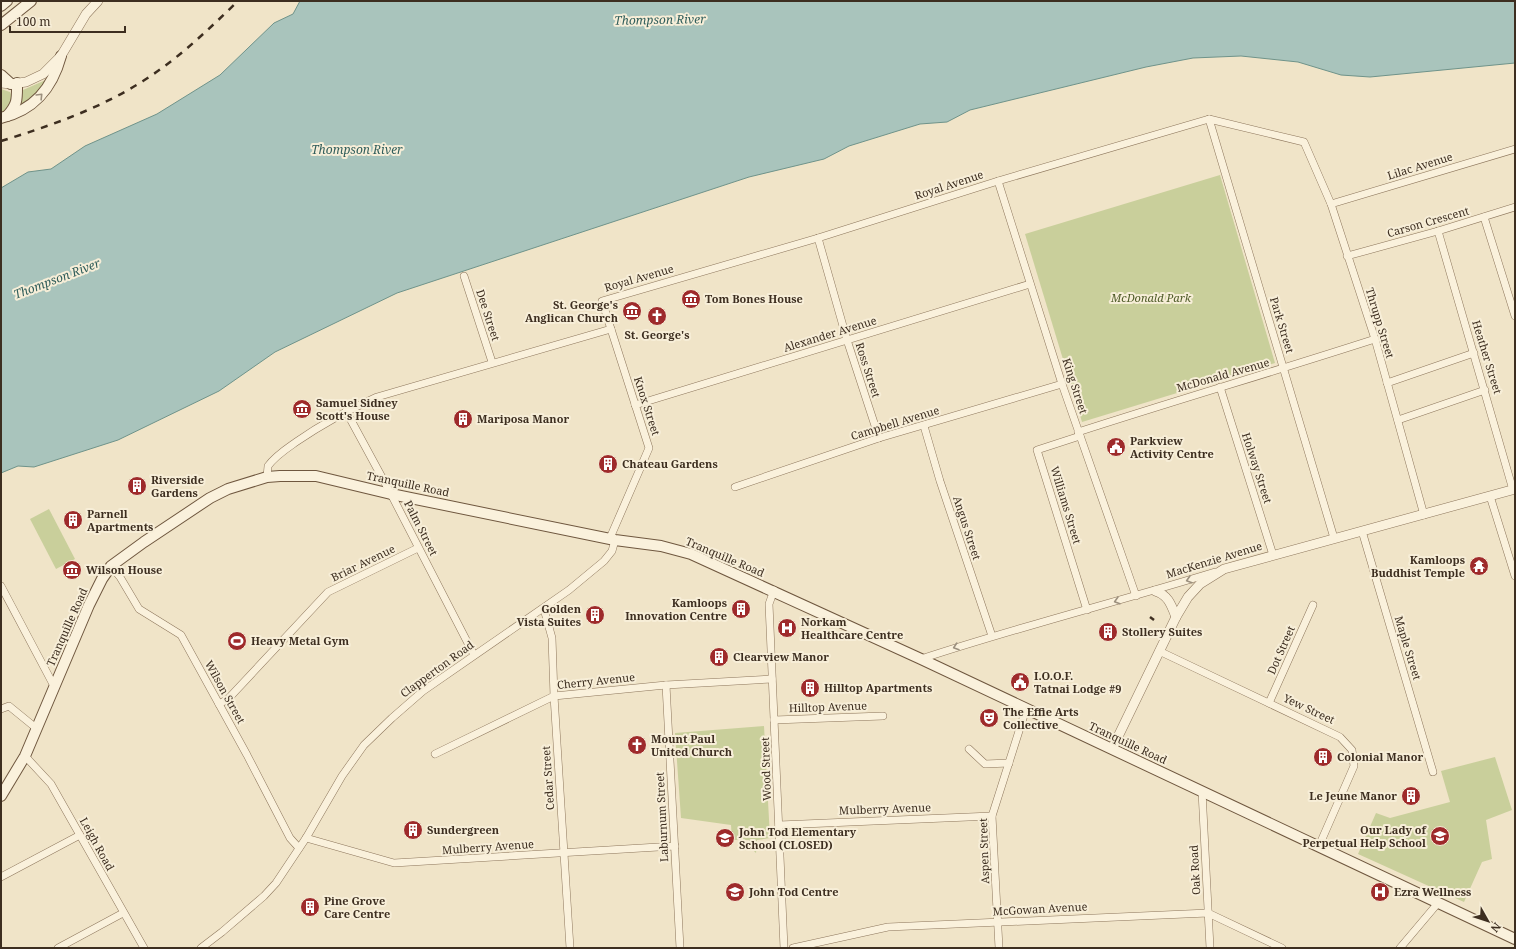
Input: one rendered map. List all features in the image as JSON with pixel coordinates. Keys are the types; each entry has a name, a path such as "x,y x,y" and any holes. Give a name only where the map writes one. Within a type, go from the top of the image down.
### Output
{"main road":[{"path":"1,6 7,1"},
{"path":"1,25 31,1"},
{"path":"4,117 23,110 42,94 57,72 61,56"},
{"path":"1,75 10,83 17,100 15,107 4,117"},
{"name":"Tranquille Road","path":"1,796 25,756 89,605 102,579 111,566 210,498 228,489 267,477 316,476 391,494 612,539 661,546 691,554 774,590 1319,846 1515,940"}],"street":[{"path":"10,83 34,79 43,74 61,56 86,14 98,1"},
{"name":"Royal Avenue","path":"602,301 818,238 998,181 1209,119 1304,142"},
{"name":"Park Street","path":"1209,119 1334,538"},
{"name":"Thrupp Street","path":"1304,142 1331,204 1348,256 1398,420 1424,515"},
{"name":"Lilac Avenue","path":"1331,204 1515,149"},
{"name":"King Street","path":"998,181 1062,384 1136,596"},
{"name":"Carson Crescent","path":"1348,256 1438,231 1515,207"},
{"path":"1484,217 1515,316"},
{"name":"Heather Street","path":"1438,231 1514,490"},
{"name":"Ross Street","path":"818,238 847,340 878,438"},
{"name":"Dee Street","path":"464,276 492,362"},
{"name":"Alexander Avenue","path":"635,405 1030,284"},
{"name":"Knox Street","path":"602,301 649,448 612,539"},
{"path":"267,477 268,466 281,453 317,428 346,411 377,397 492,362 611,329"},
{"name":"McDonald Avenue","path":"1079,434 1220,387 1284,369 1374,339"},
{"path":"1387,383 1474,353"},
{"name":"Campbell Avenue","path":"735,487 878,438 924,426 1062,384"},
{"name":"Holway Street","path":"1220,387 1273,555"},
{"path":"1398,420 1485,390"},
{"name":"Palm Street","path":"346,411 391,494 474,655"},
{"name":"Angus Street","path":"924,426 940,481 992,636"},
{"name":"Williams Street","path":"1079,434 1037,450 1087,610"},
{"name":"MacKenzie Avenue","path":"921,659 992,636 1155,591 1273,555 1514,490"},
{"path":"1490,496 1515,576"},
{"name":"Maple Street","path":"1362,531 1433,772"},
{"name":"Clapperton Road","path":"201,948 264,896 276,882 300,848 342,776 364,745 423,691 544,609 604,561 612,551 612,539"},
{"name":"Briar Avenue","path":"219,704 228,699 328,592 418,548"},
{"name":"Wilson Street","path":"111,566 120,577 139,609 181,635 290,838 300,848"},
{"path":"1112,749 1176,616 1188,597 1200,584 1224,570"},
{"path":"1,586 54,686"},
{"name":"Wood Street","path":"774,590 769,604 784,948"},
{"path":"1155,591 1165,596 1169,600 1176,616"},
{"name":"Dot Street","path":"1269,703 1313,605"},
{"name":"Cedar Street","path":"544,609 552,638 554,696 570,948"},
{"name":"Yew Street","path":"1159,651 1340,737 1352,750 1354,766 1319,846"},
{"name":"Cherry Avenue","path":"434,754 554,696 666,685 772,678"},
{"name":"Laburnum Street","path":"666,685 680,948"},
{"path":"1,709 9,706 36,728"},
{"name":"Aspen Street","path":"999,948 992,816 1026,709"},
{"name":"Hilltop Avenue","path":"774,720 883,716"},
{"path":"968,749 985,764 1009,763"},
{"name":"Leigh Road","path":"25,756 51,784 144,948"},
{"name":"Oak Road","path":"1202,791 1210,948"},
{"name":"Mulberry Avenue","path":"779,825 992,816"},
{"path":"1,877 80,835"},
{"name":"Mulberry Avenue","path":"306,838 394,864 675,846"},
{"path":"1400,948 1438,903"},
{"path":"58,948 123,913"},
{"name":"McGowan Avenue","path":"793,948 888,927 1208,913 1282,948"}],"green space":[{"path":"48,79 33,98 22,105 21,104 23,90"},
{"path":"1,89 10,92 13,100 4,113 1,113"},
{"name":"McDonald Park","path":"1220,175 1275,363 1082,422 1025,234"},
{"path":"49,509 75,559 56,569 30,519"},
{"path":"764,726 770,838 757,840 756,853 750,847 749,840 732,840 731,825 681,818 675,733"},
{"name":"Our Lady of Perpetual Help School","path":"1495,757 1512,810 1486,820 1492,859 1482,862 1464,902 1358,854 1376,813 1390,818 1450,802 1441,771"}],"water":[{"name":"Thompson River","path":"300,1 1515,1 1515,63 1370,77 1341,75 1298,62 1241,56 1193,58 1146,67 970,110 947,122 920,124 849,146 824,159 749,177 397,293 275,352 219,391 118,440 34,467 18,466 1,473 1,188 28,172 51,169 85,146 157,114 220,75 274,23 293,14"}],"railway":[{"path":"1,141 74,116 109,100 143,81 181,54 238,1"},
{"path":"1150,617 1154,620"}],"place":[{"name":"Tom Bones House","path":"691,299"},
{"name":"St. George's Anglican Church","path":"632,311"},
{"name":"St. George's","path":"657,316"},
{"name":"Samuel Sidney Scott's House","path":"302,409"},
{"name":"Mariposa Manor","path":"463,419"},
{"name":"Parkview Activity Centre","path":"1116,447"},
{"name":"Chateau Gardens","path":"608,464"},
{"name":"Riverside Gardens","path":"137,486"},
{"name":"Parnell Apartments","path":"73,520"},
{"name":"Kamloops Buddhist Temple","path":"1479,566"},
{"name":"Wilson House","path":"72,570"},
{"name":"Kamloops Innovation Centre","path":"741,609"},
{"name":"Golden Vista Suites","path":"595,615"},
{"name":"Norkam Healthcare Centre","path":"787,628"},
{"name":"Stollery Suites","path":"1108,632"},
{"name":"Heavy Metal Gym","path":"237,641"},
{"name":"Clearview Manor","path":"719,657"},
{"name":"I.O.O.F. Tatnai Lodge #9","path":"1020,682"},
{"name":"Hilltop Apartments","path":"810,688"},
{"name":"The Effie Arts Collective","path":"989,718"},
{"name":"Mount Paul United Church","path":"637,745"},
{"name":"Colonial Manor","path":"1323,757"},
{"name":"Le Jeune Manor","path":"1411,796"},
{"name":"Sundergreen","path":"413,830"},
{"name":"Our Lady of Perpetual Help School","path":"1440,836"},
{"name":"John Tod Elementary School (CLOSED)","path":"725,838"},
{"name":"John Tod Centre","path":"735,892"},
{"name":"Ezra Wellness","path":"1380,892"},
{"name":"Pine Grove Care Centre","path":"310,907"}]}
